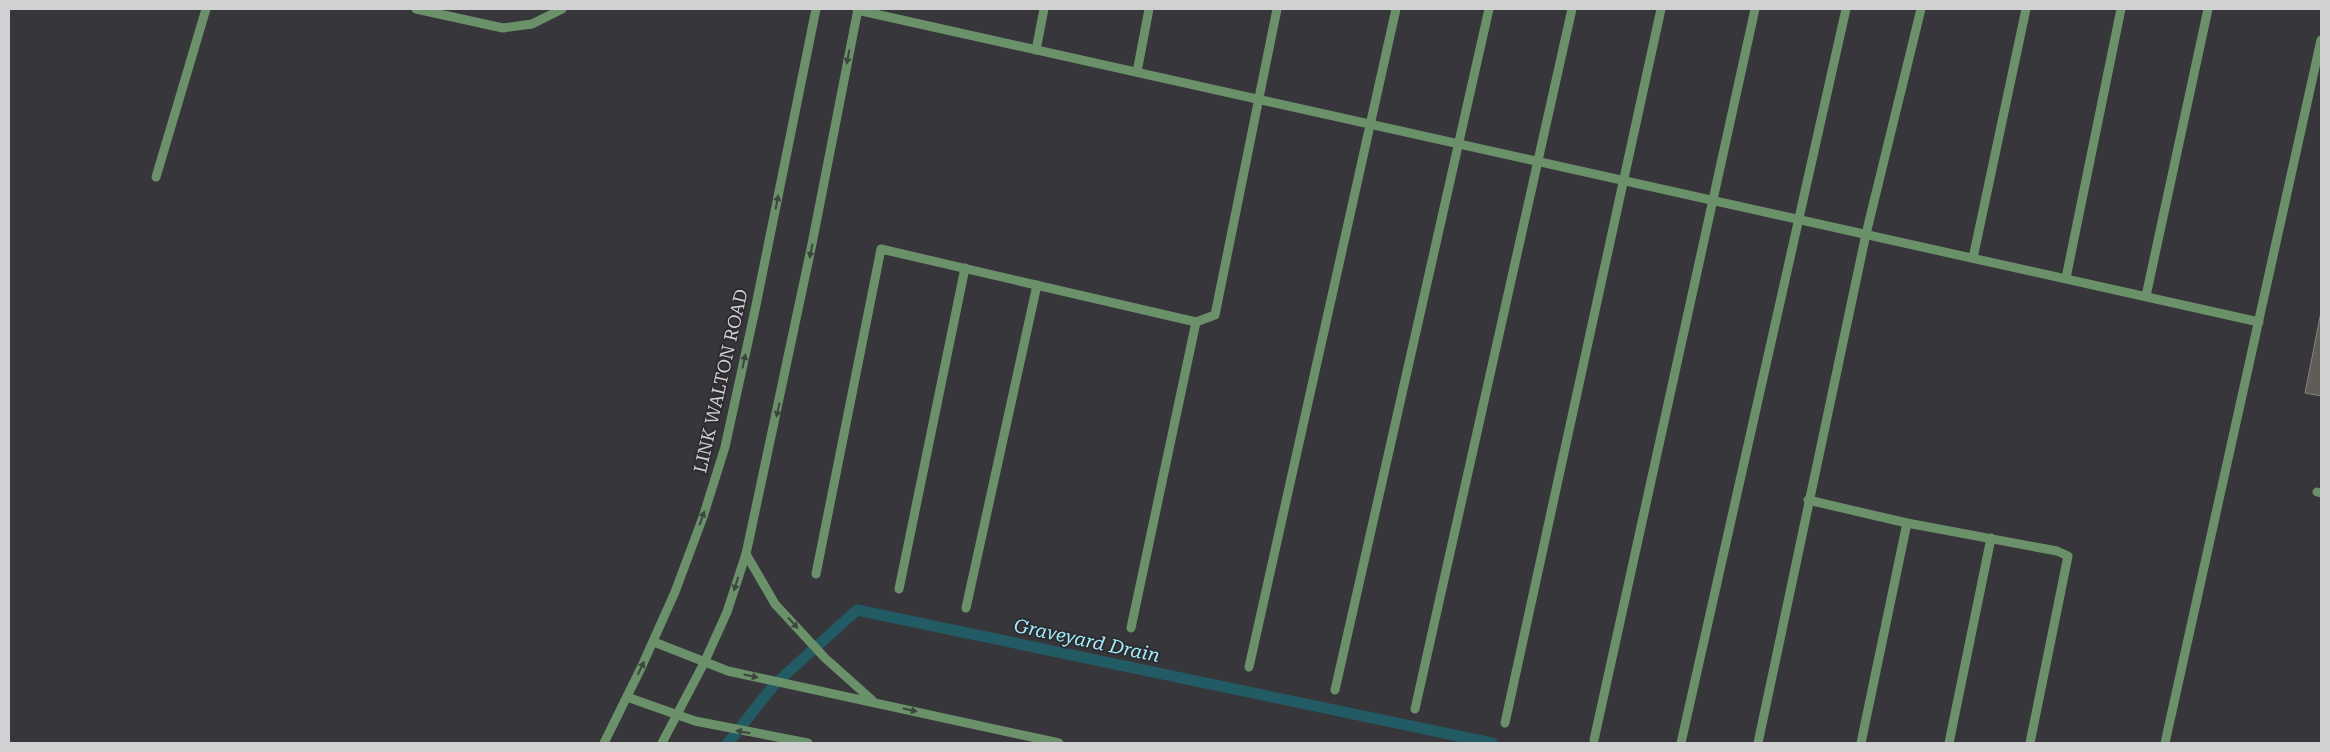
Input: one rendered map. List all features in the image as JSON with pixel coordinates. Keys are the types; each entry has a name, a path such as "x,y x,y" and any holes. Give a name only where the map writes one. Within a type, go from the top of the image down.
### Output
{"street":[{"path":"156,177 206,9"},
{"path":"416,9 503,28 532,24 562,9"},
{"name":"LINK WALTON ROAD","path":"604,743 654,642 703,517 725,447 755,310 816,9"},
{"path":"1036,50 1044,9"},
{"path":"1138,72 1149,9"},
{"path":"816,574 880,249 1196,322 1215,315 1257,99 1277,9"},
{"path":"1249,666 1396,9"},
{"path":"1335,690 1489,9"},
{"path":"1415,709 1572,9"},
{"path":"1505,723 1660,9"},
{"path":"1594,740 1755,9"},
{"path":"1681,743 1846,9"},
{"path":"1758,743 1808,500 1866,234 1921,9"},
{"path":"1973,258 2026,9"},
{"path":"2066,278 2121,9"},
{"path":"2146,296 2208,9"},
{"path":"662,743 704,663 727,612 746,554 812,244 858,10 2259,322"},
{"path":"2165,743 2321,40"},
{"path":"899,589 965,268"},
{"path":"966,608 1037,285"},
{"path":"1131,628 1196,322"},
{"path":"1808,500 1907,524 2057,551 2068,556 2030,743"},
{"path":"1860,743 1907,524"},
{"path":"1949,743 1991,538"},
{"path":"746,554 776,604 825,658 874,702"},
{"path":"654,642 704,663 742,674 1059,743"},
{"path":"627,697 677,715 728,729 808,743"}],"building":[{"path":"2321,312 2321,396 2305,393"}],"waterway":[{"name":"Graveyard Drain","path":"728,743 774,685 857,610 1492,743"}]}
